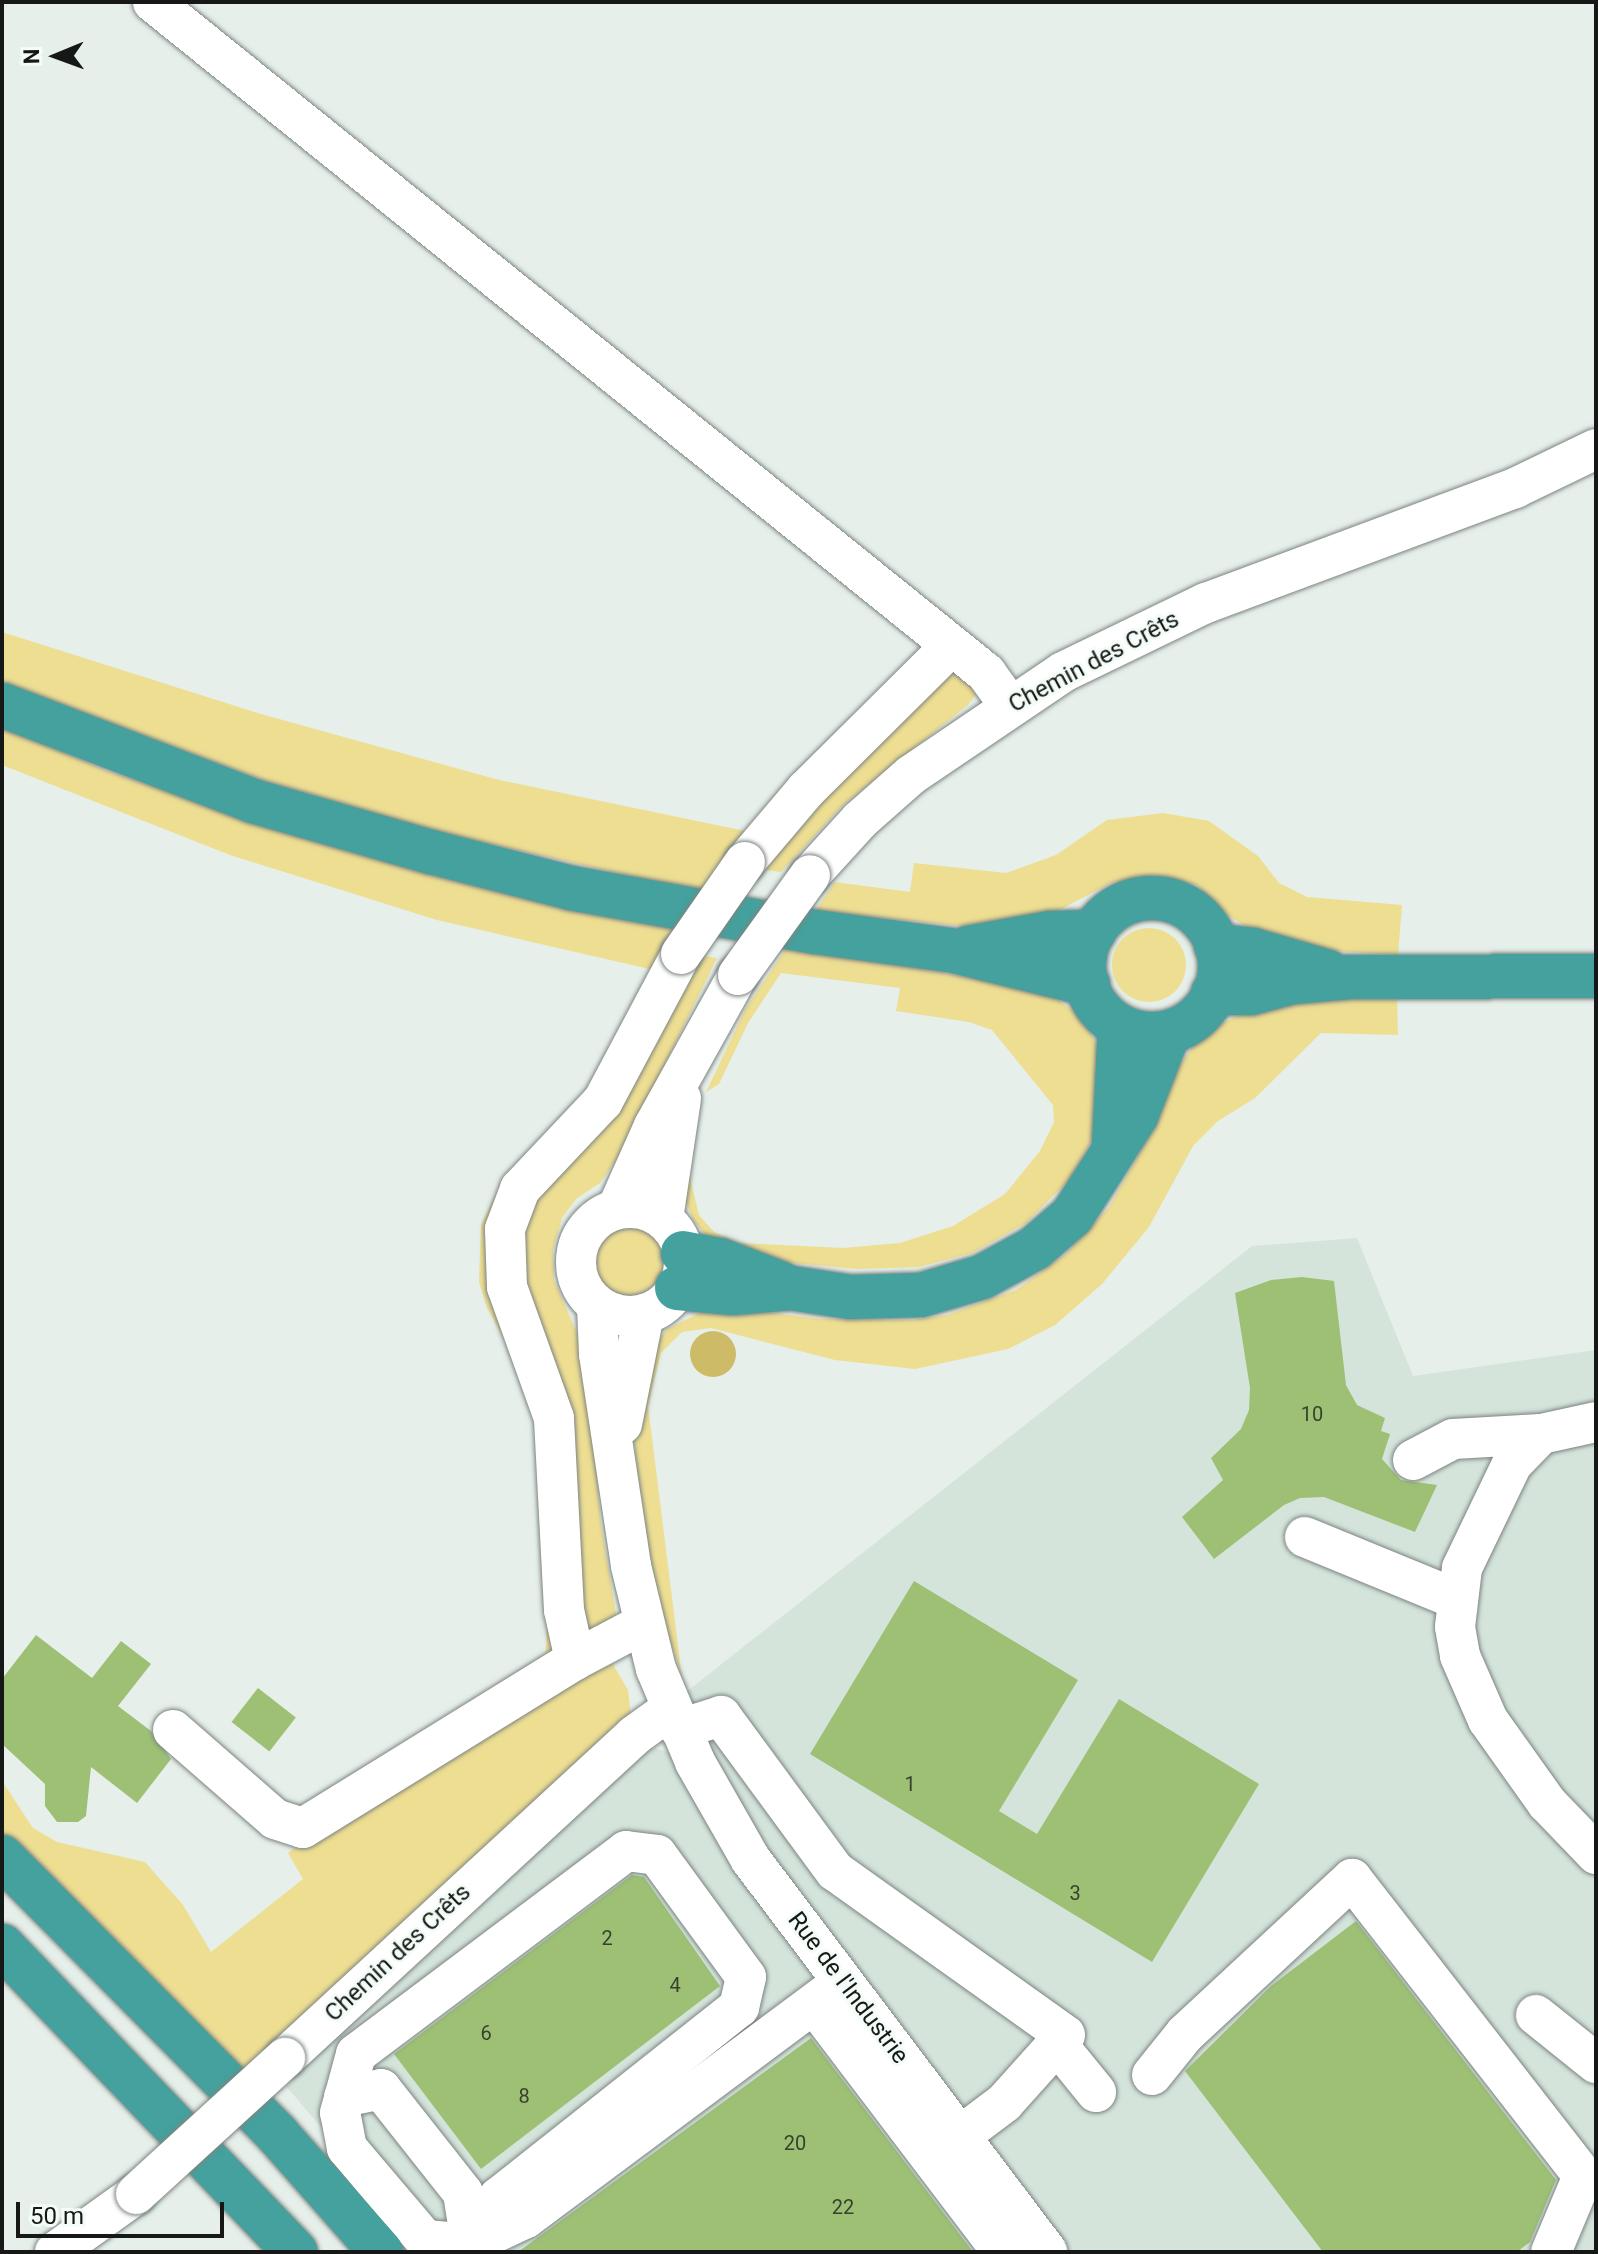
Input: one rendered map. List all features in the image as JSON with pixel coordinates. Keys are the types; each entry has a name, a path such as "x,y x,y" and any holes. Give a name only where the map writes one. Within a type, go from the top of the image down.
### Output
{"highway":[{"path":"2,705 253,801 571,888 694,911 950,950 1088,984"},
{"path":"1152,898 1178,902 1198,913 1216,946 1213,993 1196,1018 1168,1034 1120,1027 1095,1003 1088,984 1094,932 1107,914 1129,900 1152,898"},
{"path":"950,950 1050,933 1094,932"},
{"path":"1216,946 1253,950 1350,977"},
{"path":"1213,993 1251,993 1293,982 1350,977 1596,976"},
{"path":"1113,1147 1120,1027"},
{"path":"667,1269 720,1260 791,1288 850,1297 921,1295 982,1277 1035,1248 1072,1216 1102,1175 1113,1147 1149,1089 1168,1034"},
{"path":"2,1857 277,2134 381,2252"},
{"path":"2,1897 347,2252"},
{"path":"2,1946 295,2252"}],"street":[{"path":"153,2 986,673 1009,705"},
{"name":"Chemin des Crêts","path":"55,2252 136,2194 635,1735 676,1719 643,1624 625,1534 617,1452 604,1394 597,1306 581,1286 576,1252 589,1225 617,1209 640,1155 738,975 810,875 860,820 911,775 1009,705 1063,672 1206,603 1515,488 1596,449"},
{"path":"575,1660 564,1610 554,1418 507,1287 505,1229 520,1189 603,1101 681,954 745,862 806,790 951,646"},
{"name":"Chemin des Crêts","path":"617,1452 667,1269 685,1075"},
{"path":"597,1306 620,1315 667,1269 641,1209 617,1209"},
{"path":"1413,1460 1453,1439 1541,1434 1596,1422"},
{"path":"1541,1434 1512,1464 1493,1496 1456,1599 1460,1656 1488,1720 1547,1803 1596,1854"},
{"path":"1305,1537 1456,1599"},
{"path":"173,1730 275,1819 303,1828 575,1660 643,1624"},
{"path":"676,1719 721,1716 835,1871 1065,2035 1004,2103 960,2136"},
{"name":"Rue de l'Industrie","path":"676,1719 737,1839 829,1993 960,2136 1047,2252"},
{"path":"472,2248 499,2197 739,2007 746,1977 657,1855 626,1851 356,2054 340,2113 347,2148 425,2240 472,2248 526,2218 829,1993 1002,2252"},
{"path":"1152,2075 1185,2034 1352,1879 1583,2176 1551,2252"},
{"path":"1536,2015 1596,2063"},
{"path":"1057,2044 1096,2092"},
{"path":"344,2097 381,2089 463,2193 472,2248"}],"shaded area":[{"path":"2,632 261,714 499,780 755,833 710,894 435,831 263,780 2,682"},
{"path":"952,667 978,692 968,705 843,805 781,872 751,868"},
{"path":"2,726 104,770 249,819 565,906 687,927 659,971 609,1080 525,1172 504,1206 495,1240 503,1301 543,1401 551,1447 558,1636 554,1664 545,1673 550,1535 546,1437 528,1383 487,1308 479,1282 481,1225 499,1187 584,1099 609,1064 658,971 437,920 230,855 2,765"},
{"path":"1163,813 1209,821 1258,856 1279,883 1307,897 1402,905 1398,955 1321,950 1259,934 1225,914 1197,885 1154,875 1111,883 1046,917 963,926 815,911 835,882 910,892 914,863 1006,873 1056,855 1107,820"},
{"path":"1149,928 1163,931 1175,939 1183,951 1186,965 1183,979 1175,991 1163,999 1149,1002 1135,999 1123,991 1115,979 1112,965 1115,951 1123,939 1135,931"},
{"path":"789,944 1046,992 1078,1014 1098,1046 1097,1131 1069,1180 1026,1223 972,1253 919,1267 856,1269 783,1262 712,1243 693,1220 683,1194 688,1170 699,1215 714,1232 739,1243 843,1248 900,1243 953,1226 1005,1194 1040,1151 1054,1122 1053,1105 992,1030 969,1022 896,1011 900,988 781,973 748,1023 719,1084 706,1092 746,1008"},
{"path":"693,954 717,958 623,1150 600,1183 576,1199 562,1218 553,1250 554,1280 587,1356 601,1524 616,1613 612,1624 590,1635 515,1298 533,1182"},
{"path":"1397,997 1398,1035 1321,1033 1255,1098 1218,1121 1193,1146 1149,1227 1102,1284 1055,1325 1008,1349 915,1369 835,1360 711,1328 682,1332 661,1353 648,1406 682,1678 658,1603 641,1515 633,1424 653,1347 667,1329 714,1306 822,1319 913,1320 947,1315 1016,1290 1066,1254 1109,1207 1140,1153 1173,1075 1194,1045 1219,1025 1253,1008 1296,998"},
{"path":"635,1224 654,1234 662,1246 662,1274 654,1286 642,1294 621,1296 602,1286 594,1274 592,1253 602,1234 614,1226"},
{"path":"1357,1238 1413,1376 1596,1350 1596,2252 427,2252 286,2086 448,1918 649,1747 668,1752 681,1696 1252,1246"},
{"path":"713,1331 729,1338 736,1354 729,1370 713,1377 697,1370 690,1354 697,1338"},
{"path":"608,1656 628,1690 631,1716 233,2082 2,1847 2,1781 33,1828 57,1842 145,1862 183,1905 211,1952 303,1879 288,1853 309,1837"}],"building":[{"path":"1302,1277 1334,1281 1346,1385 1357,1405 1385,1418 1381,1431 1390,1434 1382,1459 1401,1480 1437,1485 1415,1532 1324,1497 1300,1498 1284,1505 1214,1559 1182,1517 1223,1480 1211,1458 1241,1429 1249,1410 1250,1388 1235,1293 1271,1280"},
{"path":"914,1581 1078,1680 999,1811 1037,1834 1119,1699 1259,1784 1152,1962 810,1754"},
{"path":"36,1635 92,1678 121,1641 151,1664 118,1706 151,1731 171,1759 137,1803 91,1767 86,1816 78,1822 57,1822 45,1806 45,1784 2,1744 2,1679"},
{"path":"258,1688 296,1718 269,1751 232,1722"},
{"path":"632,1875 644,1877 720,1986 481,2169 394,2054"},
{"path":"1356,1921 1556,2180 1530,2242 1517,2252 1323,2252 1185,2071 1271,1986"},
{"path":"811,2038 973,2252 518,2252 540,2236"}]}
